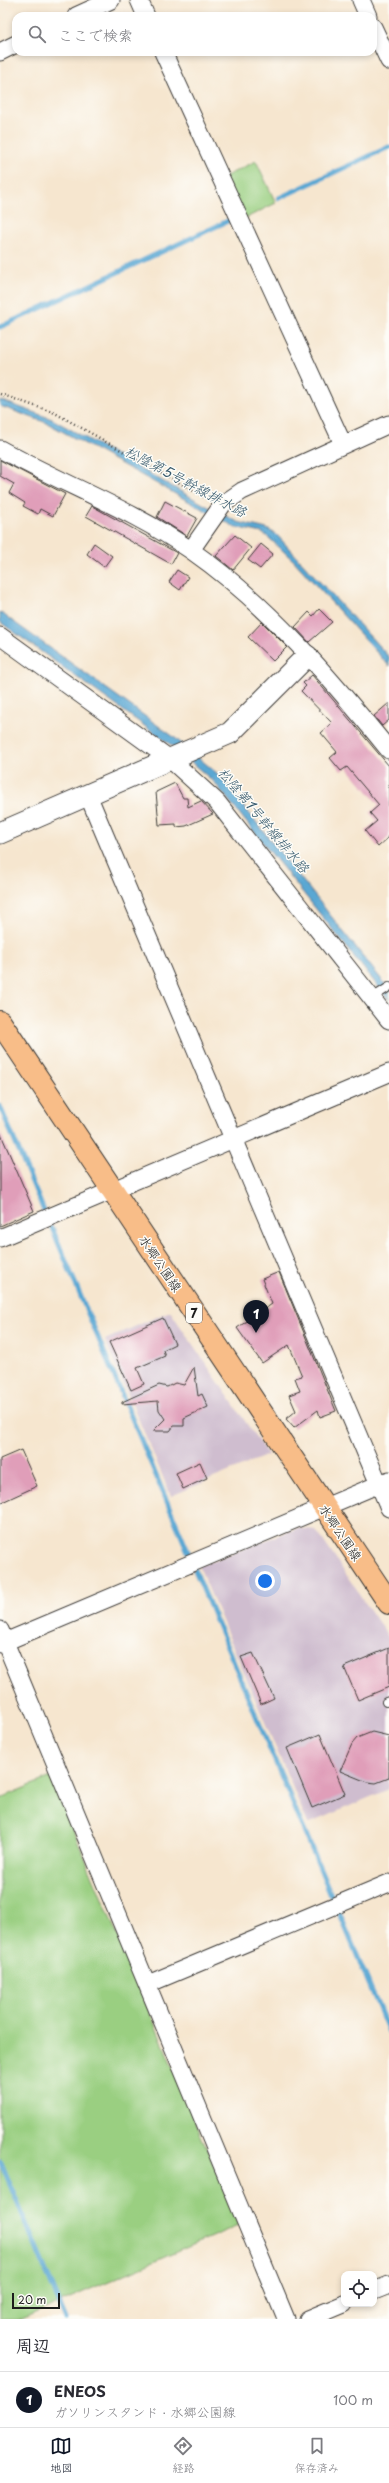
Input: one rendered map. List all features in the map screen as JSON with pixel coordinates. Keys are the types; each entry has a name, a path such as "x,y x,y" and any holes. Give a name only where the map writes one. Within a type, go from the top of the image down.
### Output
{"main road":[{"name":"水郷公園線","path":"0,1022 389,1603"}],"street":[{"path":"85,12 111,0"},
{"path":"139,0 144,12"},
{"path":"361,0 366,12"},
{"path":"377,36 389,61"},
{"path":"0,52 12,46"},
{"path":"165,56 343,444"},
{"path":"191,550 217,512 242,491 389,424"},
{"path":"0,449 38,470 104,500 191,550 241,587 353,706 389,750"},
{"path":"0,636 181,755 217,802 375,997 389,1020"},
{"path":"0,833 230,733 307,656"},
{"path":"88,795 234,1139 384,1482 389,1508"},
{"path":"0,1238 389,1073"},
{"path":"286,2319 148,1984 2,1639 384,1482"},
{"path":"148,1984 389,1883"},
{"path":"377,2290 389,2285"},
{"path":"308,2319 341,2305"}],"lane":[{"path":"375,997 389,987"}],"path":[{"path":"0,394 55,414 217,512"}],"shaded area":[{"path":"170,1311 268,1455 171,1496 105,1340"},
{"path":"298,1528 316,1530 389,1638 389,1789 308,1824 199,1566"}],"green space":[{"path":"256,161 276,203 244,219 224,177"},
{"path":"51,1777 239,2225 21,2319 0,2319 0,1798"}],"water":[{"path":"0,400 52,419 238,522 267,529 276,534 389,657 389,666 294,561 268,537 262,533 235,527 47,423 0,406"},
{"path":"0,612 174,737 218,774 389,989 389,1000 214,782 171,745 0,622"}],"building":[{"path":"0,460 65,494 53,516 40,509 38,514 23,506 25,503 9,493 14,484 0,476"},
{"path":"165,501 197,518 187,536 157,517"},
{"path":"92,506 177,553 171,564 86,516"},
{"path":"235,535 251,548 233,570 216,556"},
{"path":"94,543 112,556 104,567 87,554"},
{"path":"261,544 273,554 260,569 248,560"},
{"path":"177,570 188,577 180,590 169,582"},
{"path":"319,609 332,622 309,642 295,627 309,612 313,616"},
{"path":"262,622 287,647 273,661 248,637"},
{"path":"312,675 389,766 389,837 378,847 365,831 377,821 370,813 379,805 347,767 341,771 330,758 337,752 321,733 332,723 301,691 306,686 303,683"},
{"path":"389,703 389,720 382,726 374,716"},
{"path":"175,783 183,798 187,798 188,807 201,801 213,814 186,826 176,827 176,824 159,825 156,792"},
{"path":"0,1132 34,1211 0,1226"},
{"path":"279,1272 336,1411 320,1417 318,1410 294,1428 286,1419 296,1411 289,1395 300,1391 295,1378 302,1376 289,1345 262,1363 237,1328 272,1304 262,1279"},
{"path":"163,1318 175,1344 163,1350 165,1356 137,1368 144,1384 131,1390 109,1342"},
{"path":"194,1367 198,1396 202,1394 208,1407 184,1418 184,1426 174,1426 170,1431 153,1431 165,1419 159,1410 158,1401 122,1404 122,1402 159,1385 167,1387 175,1383 184,1385"},
{"path":"21,1450 37,1486 0,1503 0,1459"},
{"path":"200,1462 207,1478 183,1489 176,1473"},
{"path":"389,1648 389,1687 358,1700 344,1667"},
{"path":"253,1653 274,1698 261,1704 241,1657"},
{"path":"372,1732 389,1736 389,1778 376,1783 367,1782 340,1771 352,1744 357,1738"},
{"path":"320,1734 345,1794 312,1808 287,1748"}],"waterway":[{"path":"279,198 389,147"},
{"path":"0,327 232,219"},
{"path":"0,1106 44,1211"},
{"path":"52,1228 189,1554"},
{"path":"195,1570 332,1897"},
{"path":"339,1912 389,2032"},
{"path":"0,2161 66,2319"}],"place":[{"name":"ENEOS","path":"256,1333"}],"water label":[{"name":"松陰第5号幹線排水路","path":"186,481"},
{"name":"松陰第1号幹線排水路","path":"264,820"}]}
